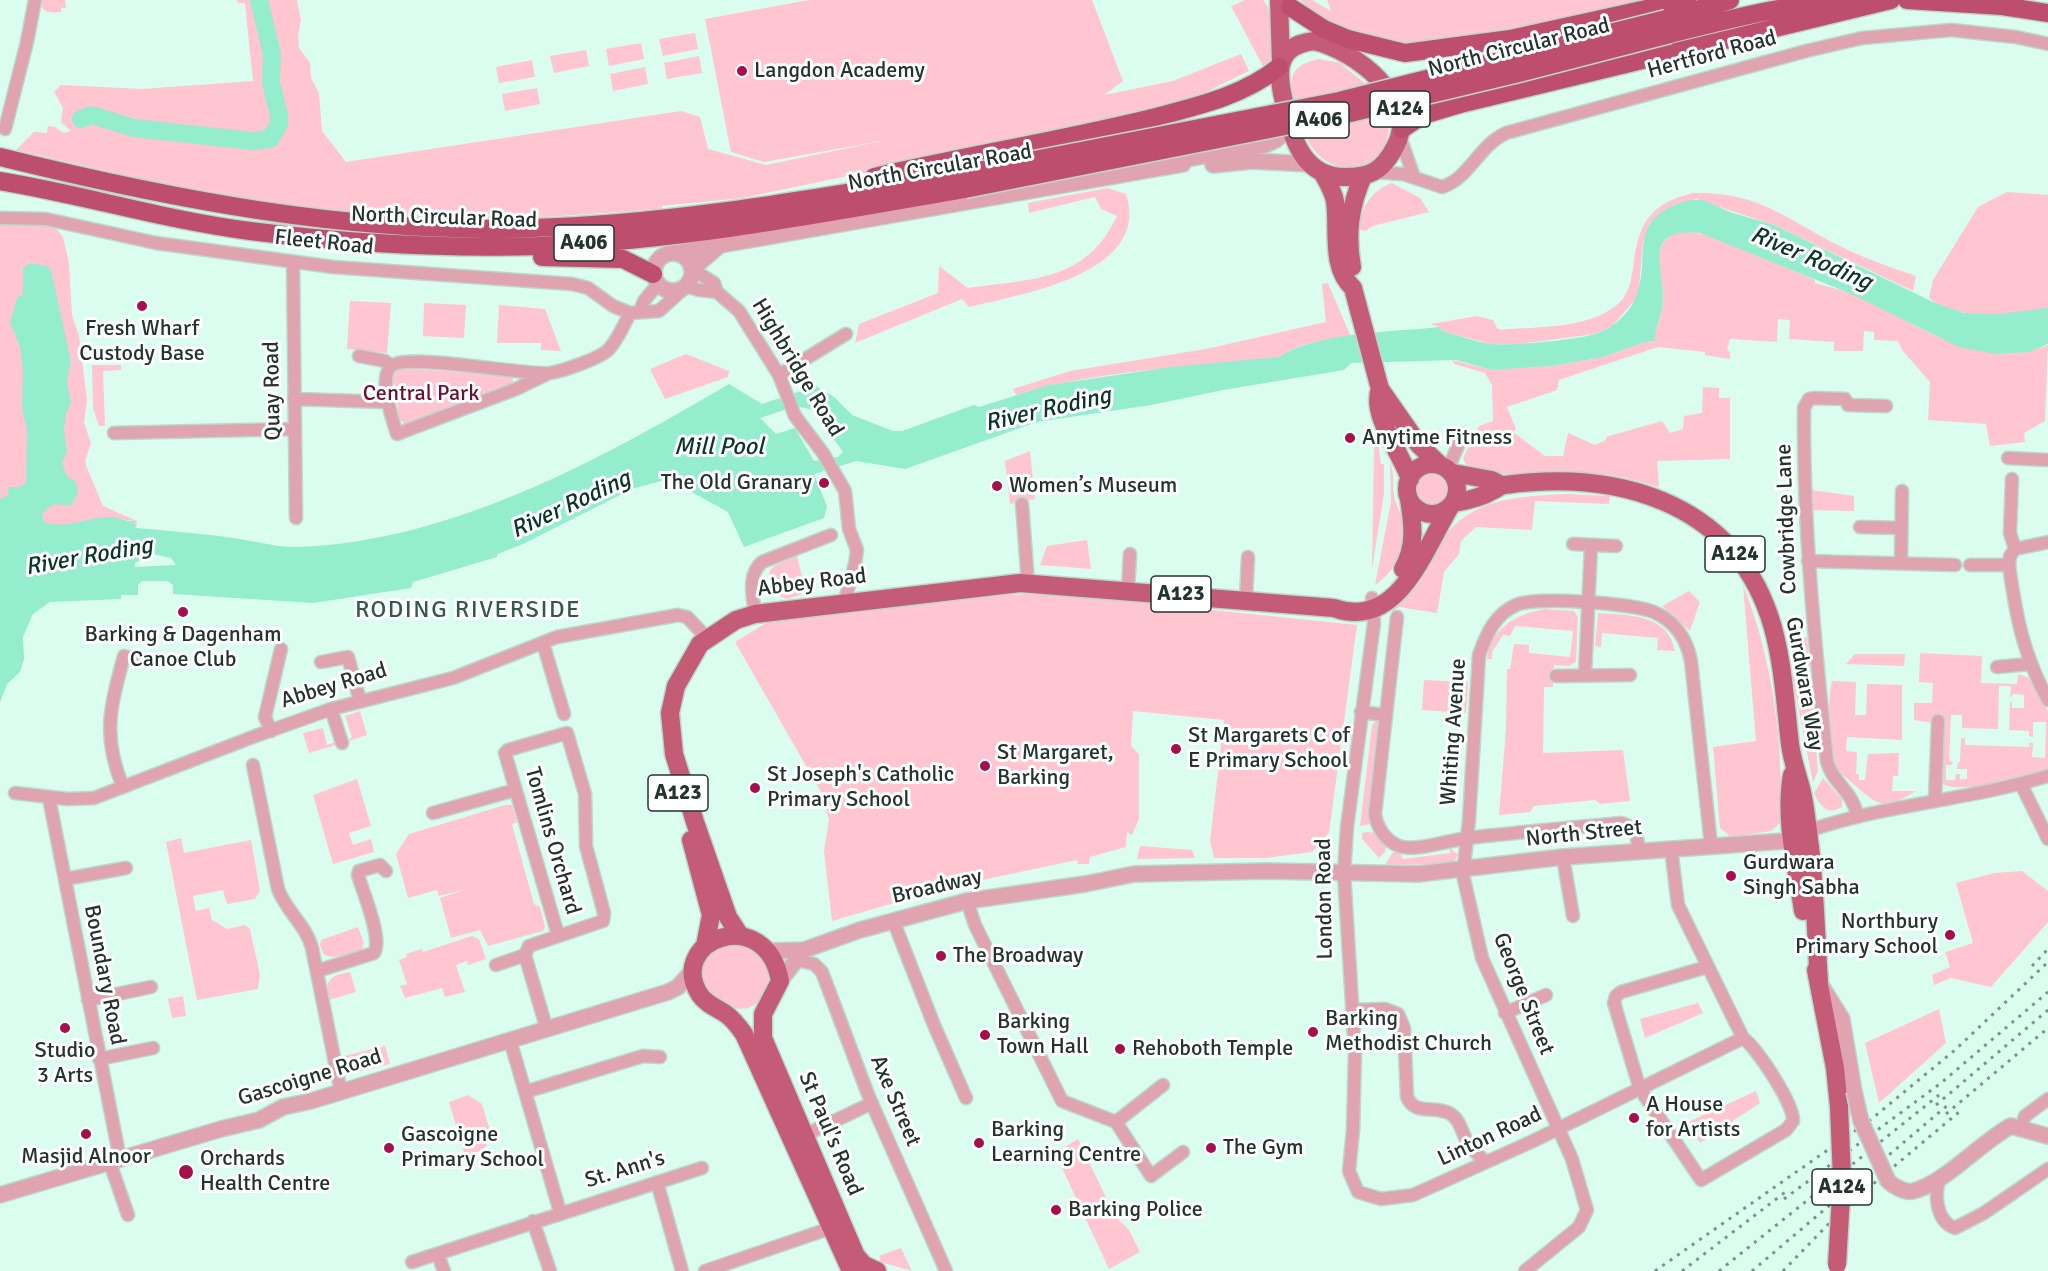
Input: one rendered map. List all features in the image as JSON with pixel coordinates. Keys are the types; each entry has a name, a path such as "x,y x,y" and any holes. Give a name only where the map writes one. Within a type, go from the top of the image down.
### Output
{"highway":[{"path":"1284,2 1324,29 1364,45 1405,53 1510,39 1687,0"},
{"name":"North Circular Road","path":"1668,26 1730,0"},
{"name":"North Circular Road","path":"9,182 200,224 395,243 544,246 707,231 964,181 1339,101 1668,26 1830,1 1876,0"},
{"path":"1401,133 1423,115 1460,104 1891,0"},
{"path":"1907,0 2002,6 2048,13"},
{"path":"1350,55 1397,58 1405,53"},
{"name":"A406","path":"732,210 960,157 1111,128 1173,112 1252,87 1280,66"},
{"name":"North Circular Road","path":"0,157 221,206 279,215 385,225 530,228 635,222 964,181"},
{"name":"A406","path":"200,224 376,251 473,257 623,259 655,279"}],"main road":[{"name":"A124","path":"1284,2 1314,40 1350,55 1386,88 1397,102 1401,133 1387,160 1368,174 1353,201 1349,228 1349,250 1356,282 1353,288"},
{"name":"A124","path":"1284,2 1278,83 1299,150 1316,169 1335,201 1336,244 1340,264 1345,281 1353,288 1380,389 1419,445 1446,469"},
{"path":"1280,66 1291,50 1314,40"},
{"path":"1316,169 1338,177 1368,174"},
{"name":"A124","path":"1380,389 1377,397 1382,416 1410,479"},
{"path":"1373,603 1398,576 1411,552 1413,536 1409,499 1410,479 1419,468 1446,469 1457,491 1452,505 1441,513 1428,514 1417,509 1409,499"},
{"name":"Gurdwara Way","path":"1446,469 1492,480 1501,485 1599,484 1648,494 1689,513 1726,543 1754,583 1769,616 1779,659 1793,767 1801,788 1798,878 1810,951 1820,982"},
{"name":"Gurdwara Way","path":"1452,505 1491,492 1501,485"},
{"name":"A123","path":"1373,603 1387,602 1404,586 1452,505"},
{"name":"Abbey Road","path":"702,643 736,620 755,614 941,590 1028,583 1334,608 1350,614 1373,603"},
{"name":"A123","path":"702,643 673,697 671,738 695,822 728,917 739,934"},
{"name":"A123","path":"693,970 695,961 705,946 710,925 709,903 666,756 662,711 670,683 686,653 702,643"},
{"name":"Gurdwara Way","path":"1793,767 1789,789 1791,811 1800,834 1839,1107 1842,1179 1837,1268"},
{"path":"705,946 717,937 739,934 768,951 776,965 780,981"},
{"name":"St Paul's Road","path":"693,970 698,990 744,1034 856,1256 864,1265 877,1271"},
{"name":"St Paul's Road","path":"780,981 761,1022 763,1038 831,1228 851,1271"},
{"path":"718,1010 752,1013 767,1005"}],"street":[{"path":"3,135 27,42 35,0"},
{"name":"Hertford Road","path":"1368,174 1414,177 1427,184 1442,187 1458,179 1487,143 1506,133 1839,43 1951,30 2016,37 2048,44"},
{"path":"1183,164 1186,159 1265,145 1276,140 1290,127"},
{"path":"1401,133 1414,177"},
{"path":"549,373 400,362 391,366 387,379 389,408 397,434 609,350 644,301 655,279 659,258 675,253 1183,164 1186,167 1252,161 1316,169"},
{"name":"Fleet Road","path":"0,218 46,219 156,243 293,262 572,284 588,288 613,306 635,312"},
{"path":"635,312 659,311 684,288 692,269 702,264 719,246"},
{"path":"675,253 686,258 692,269"},
{"name":"Quay Road","path":"293,262 296,518"},
{"name":"Highbridge Road","path":"692,269 714,283 717,292 739,311 783,384 793,411 825,456 832,472 845,491 847,514 857,550 846,596 847,603"},
{"path":"655,279 669,291 684,288"},
{"name":"Highbridge Road","path":"684,288 717,292"},
{"path":"783,384 846,334"},
{"path":"359,356 385,361 391,366"},
{"path":"526,370 529,383"},
{"name":"Cowbridge Lane","path":"1853,820 1852,798 1834,778 1827,762 1803,487 1805,404 1814,398 1845,399 1848,405 1886,406"},
{"path":"294,399 389,408"},
{"path":"114,433 294,429"},
{"path":"1446,469 1463,434"},
{"path":"2008,458 2048,460"},
{"path":"2012,479 2010,533 2015,549"},
{"path":"1901,563 1902,491"},
{"path":"1022,504 1028,583"},
{"path":"1860,527 1901,528"},
{"path":"755,614 752,583 757,566 762,561 831,535"},
{"path":"2048,542 2015,549 2010,556 2009,565 2018,628 2029,664 2048,700"},
{"path":"1573,543 1616,546"},
{"path":"1585,675 1591,545"},
{"path":"1128,590 1130,554"},
{"path":"1246,600 1248,557"},
{"path":"1808,561 1955,565"},
{"path":"1970,565 2009,565"},
{"name":"Whiting Avenue","path":"1463,870 1479,655 1484,639 1498,617 1517,604 1531,600 1649,610 1670,622 1686,642 1702,745 1711,845"},
{"name":"London Road","path":"1356,1189 1349,1171 1355,1079 1344,873 1373,603"},
{"name":"Abbey Road","path":"15,793 49,798 94,798 332,709 453,678 557,637 678,615 687,617 702,643"},
{"path":"1397,617 1375,814 1378,828 1393,843 1405,847 1467,838 1621,823 1630,826 1636,832 1639,851"},
{"path":"543,643 564,714"},
{"path":"271,731 265,717 281,649"},
{"path":"123,788 110,751 110,716 124,656 138,659"},
{"path":"321,662 348,657 360,701"},
{"path":"1997,667 2029,664"},
{"path":"1556,676 1630,675"},
{"path":"332,709 342,743"},
{"path":"1361,712 1385,714"},
{"path":"1935,799 1938,721"},
{"name":"Tomlins Orchard","path":"567,733 585,794 586,846 602,899 603,921 558,935 515,790 505,753 508,750 567,733"},
{"path":"253,765 278,889 309,936 341,1092"},
{"name":"North Street","path":"1085,884 1134,874 1160,872 1401,874 1463,870 1563,857 1785,841 1800,834 1935,799 2021,784 2048,776"},
{"path":"2021,784 2048,839"},
{"path":"433,813 515,790"},
{"name":"Boundary Road","path":"49,798 99,1059 115,1161 128,1215"},
{"path":"1671,848 1678,905 1743,1038 1752,1044 1763,1058 1793,1120 1786,1130 1707,1179 1701,1180 1640,1089 1615,1010 1616,996 1707,967"},
{"path":"1563,857 1573,916"},
{"path":"317,971 366,958 376,950 375,933 358,875 359,871 380,865 386,871"},
{"path":"65,879 126,868"},
{"name":"George Street","path":"1463,870 1482,958 1580,1180 1587,1210 1579,1227 1525,1271"},
{"name":"Broadway","path":"768,951 800,955 893,920 967,901 1085,884"},
{"path":"967,901 975,925 1062,1101 1116,1122 1151,1176 1183,1152"},
{"path":"893,920 934,1025 966,1098"},
{"path":"547,1030 525,955 529,946 558,935"},
{"path":"496,964 525,955"},
{"path":"780,981 800,955"},
{"name":"Axe Street","path":"800,955 822,972 871,1100 946,1271"},
{"name":"Gascoigne Road","path":"0,1195 259,1120 283,1107 341,1092 668,992 678,987 693,970"},
{"path":"1820,982 1842,1019 1861,1121 1888,1181 1910,1192 1943,1174 2009,1127 2021,1127 2048,1136"},
{"path":"88,1000 151,987"},
{"path":"668,992 684,993 718,1010"},
{"path":"1505,1013 1546,995"},
{"path":"1352,1010 1385,1009 1398,1014 1404,1028 1409,1103 1419,1108 1451,1114 1469,1145 1486,1162"},
{"name":"Linton Road","path":"1356,1189 1372,1198 1406,1197 1531,1142 1743,1038"},
{"name":"St. Ann's","path":"510,1040 560,1212"},
{"path":"99,1059 153,1048"},
{"path":"525,1092 643,1056 660,1057"},
{"path":"1116,1122 1163,1085"},
{"path":"2021,1127 2025,1116 2048,1099"},
{"path":"799,1143 871,1100"},
{"name":"St. Ann's","path":"412,1262 560,1212 702,1168"},
{"path":"1943,1174 1936,1187 1936,1199 1946,1221 1955,1228 1984,1212 2048,1169"},
{"path":"657,1182 682,1271"},
{"path":"533,1221 550,1271"},
{"path":"705,1271 831,1228"},
{"path":"438,1254 444,1271"}],"green space":[{"path":"40,0 65,0 66,8 61,8 61,12 47,11 42,8"},
{"path":"237,0 297,0 301,20 298,36 299,48 310,63 311,78 319,93 322,131 346,162 681,111 700,117 708,149 766,165 887,140 764,162 731,152 705,19 809,0 1092,0 1123,81 1104,95 1173,81 1241,54 1249,71 1171,109 742,198 662,206 662,209 530,218 463,218 356,213 336,215 189,190 16,150 34,132 47,133 48,126 55,127 64,133 71,131 61,122 63,108 54,92 61,85 142,89 253,81 245,3 238,3"},
{"path":"1245,0 1263,0 1271,15 1274,35 1272,55 1265,70 1231,6"},
{"path":"1301,0 1312,0 1331,11 1327,0 1663,0 1528,30 1407,45 1385,43 1321,22"},
{"path":"695,33 698,49 663,56 659,39"},
{"path":"641,43 644,59 609,66 606,49"},
{"path":"586,50 589,66 554,73 550,56"},
{"path":"699,56 702,73 667,79 664,63"},
{"path":"1319,59 1340,63 1367,85 1295,102 1292,85 1294,73 1297,68"},
{"path":"532,60 535,77 499,83 496,67"},
{"path":"645,67 648,84 613,91 610,74"},
{"path":"537,88 540,104 505,111 502,94"},
{"path":"1388,114 1388,133 1383,149 1372,160 1358,166 1343,167 1328,162 1314,150 1304,132"},
{"path":"1392,183 1420,198 1429,212 1373,226 1365,231 1359,229 1368,201 1378,190"},
{"path":"1107,188 1126,194 1129,221 1120,244 1101,261 1077,276 1048,287 969,307 962,299 855,343 859,324 938,293 939,266 968,288 1035,279 1073,265 1090,254 1104,238 1117,216 1101,209 1095,197 1029,213 1028,203"},
{"path":"2007,192 2048,195 2048,308 2020,314 1986,315 1954,310 1929,298 1933,280 1978,207"},
{"path":"1693,193 1735,196 1770,208 1847,250 1916,276 1913,291 1774,225 1696,199 1673,205 1650,223 1643,242 1639,288 1635,300 1611,327 1595,334 1519,344 1490,344 1442,331 1431,324 1477,316 1493,320 1497,328 1501,330 1547,327 1579,322 1608,311 1620,302 1628,290 1638,240 1648,218 1665,203"},
{"path":"38,223 55,227 63,237 69,263 72,315 79,336 87,400 84,423 91,443 85,461 87,468 103,506 137,521 136,528 134,521 104,517 0,550 0,225"},
{"path":"1683,231 1715,238 1750,251 1815,280 1815,283 1850,293 1946,340 1970,348 1995,353 2021,352 2048,345 2045,421 2024,433 2025,442 1990,446 1986,424 1928,420 1930,382 1902,350 1898,341 1874,340 1874,332 1864,331 1863,351 1834,351 1834,342 1789,339 1790,320 1778,319 1777,342 1730,339 1727,350 1730,352 1730,359 1705,355 1705,352 1658,347 1559,380 1557,390 1507,407 1516,429 1513,432 1545,456 1563,456 1568,433 1595,445 1606,440 1606,437 1662,421 1670,433 1683,429 1684,416 1702,413 1703,387 1719,388 1719,398 1730,398 1730,459 1657,461 1659,487 1609,475 1511,474 1475,469 1465,463 1463,458 1479,426 1493,421 1492,385 1485,373 1454,364 1452,360 1492,370 1552,366 1603,357 1654,341 1663,305 1660,249 1672,235"},
{"path":"1328,283 1351,337 1305,345 1279,357 1113,374 1048,386 1016,395 1013,389 1070,371 1206,349 1326,322 1322,284"},
{"path":"350,301 391,303 387,353 347,349"},
{"path":"424,303 466,305 464,338 423,336"},
{"path":"499,305 545,309 561,351 541,350 541,343 497,343"},
{"path":"686,354 729,371 728,377 665,399 650,369"},
{"path":"92,365 121,365 121,370 103,371 105,426 99,426 93,408"},
{"name":"Central Park","path":"397,368 512,375 514,386 407,425 399,419 395,385 391,383"},
{"path":"1378,443 1381,464 1384,464 1384,494 1372,569 1374,444"},
{"path":"1030,451 1035,499 1010,504 1005,461"},
{"path":"1390,463 1393,491 1403,521 1404,540 1394,566 1375,585 1391,502"},
{"path":"1433,474 1444,479 1449,490 1444,501 1433,506 1422,501 1417,490 1422,479"},
{"path":"1811,490 1854,496 1854,511 1811,510"},
{"path":"1566,494 1610,496 1609,504 1535,501 1532,530 1476,527 1461,541 1459,554 1444,572 1437,613 1399,607 1391,612 1420,582 1433,553 1459,521 1474,511 1508,499"},
{"path":"1087,540 1091,569 1040,565 1047,546"},
{"path":"797,556 806,593 787,599 774,594 769,572 774,566"},
{"path":"1743,585 1762,642 1774,702 1780,762 1781,822 1771,831 1731,837 1720,828 1713,747 1756,741"},
{"path":"1689,591 1700,602 1690,631 1662,606"},
{"path":"1048,593 1357,625 1329,833 1312,852 1265,858 1214,858 1210,841 1224,720 1133,711 1131,746 1139,754 1139,819 1132,835 1127,832 1126,847 1090,857 1089,864 1078,864 1077,860 949,887 832,921 824,851 829,820 821,792 735,642 771,620 852,613 964,597"},
{"path":"1546,609 1574,611 1578,617 1576,662 1569,666 1554,665 1553,687 1544,687 1543,753 1623,750 1630,801 1600,804 1595,800 1534,806 1530,812 1499,815 1506,729 1507,669 1510,669 1514,644 1529,645 1529,653 1570,657 1573,631 1515,626 1510,636 1503,635 1492,652 1492,659 1487,659 1494,638 1500,630 1516,618"},
{"path":"1598,613 1634,616 1656,623 1665,630 1675,651 1657,650 1658,638 1602,633 1601,647 1595,646"},
{"path":"1807,637 1810,667 1797,668 1793,638"},
{"path":"1920,653 1982,656 1981,683 2017,684 2018,674 2029,678 2048,711 2048,770 1978,786 1951,787 1943,784 1944,725 1914,720 1914,703 1932,703 1933,683 1919,682","holes":["1999,686 2011,686 2010,698 2013,694 2024,695 2024,708 2012,708 2012,702 2010,702 2009,730 2029,731 2029,736 2033,737 2033,722 2046,722 2045,758 2032,757 2033,743 2029,743 2029,747 1965,745 1965,738 1961,738 1960,762 1958,762 1957,769 1967,769 1967,779 1960,779 1960,774 1956,774 1955,780 1946,780 1946,765 1952,765 1953,762 1949,761 1951,715 1962,715 1962,728 1998,729"]},
{"path":"1855,654 1905,654 1904,666 1846,664"},
{"path":"1792,675 1810,675 1818,771 1813,783"},
{"path":"1424,680 1468,682 1466,713 1422,710"},
{"path":"1832,681 1856,682 1855,715 1866,715 1867,684 1902,685 1902,740 1847,737 1846,751 1857,752 1856,774 1859,774 1859,780 1865,780 1868,754 1899,753 1898,776 1893,776 1892,791 1916,791 1896,802 1881,803 1867,796 1838,770 1830,735 1829,712"},
{"path":"360,711 367,735 346,742 352,737 345,716"},
{"path":"1377,720 1380,722 1372,824 1360,826 1372,725"},
{"path":"323,728 327,745 335,742 336,745 309,753 303,733"},
{"path":"1823,778 1842,799 1842,807 1837,810 1825,808 1814,793"},
{"path":"357,779 371,826 349,833 353,845 371,839 374,852 333,864 313,795"},
{"path":"505,805 512,805 517,822 512,824 534,904 540,907 545,927 543,931 488,946 480,930 451,938 440,898 466,889 439,896 437,890 408,898 396,854 409,834"},
{"path":"1362,833 1379,833 1387,842 1385,852 1379,858 1362,839"},
{"path":"181,838 184,853 251,840 260,891 255,899 227,904 223,890 193,896 196,911 209,908 212,920 227,929 245,925 250,929 260,975 258,989 197,1000 166,842"},
{"path":"1140,846 1192,850 1195,858 1137,859"},
{"path":"1450,848 1458,855 1452,864 1385,865 1393,852 1399,851 1403,859 1450,853"},
{"path":"2022,871 2048,891 2048,922 1991,987 1951,978 1934,985 1932,975 1950,967 1945,952 1973,943 1956,883 1994,873"},
{"path":"358,927 364,943 361,952 333,957 324,955 320,945 321,940"},
{"path":"472,936 479,939 486,959 468,965 467,961 456,965 465,992 445,997 442,988 405,998 400,986 407,984 399,960 407,957 406,954 422,949 423,952"},
{"path":"734,944 760,956 768,970 767,987 762,997 750,1007 736,1008 722,1002 710,991 703,978 703,964 713,952"},
{"path":"350,972 356,992 329,1000 327,988 330,980"},
{"path":"183,996 186,1016 172,1018 168,999"},
{"path":"1698,1003 1703,1013 1645,1038 1640,1019"},
{"path":"1939,1009 1946,1043 1879,1103 1865,1043"},
{"path":"385,1046 390,1064 346,1075 340,1057"},
{"path":"1756,1091 1760,1103 1700,1143 1686,1123"},
{"path":"468,1095 482,1104 492,1137 483,1150 465,1156 449,1102"},
{"path":"1078,1139 1115,1216 1129,1230 1140,1252 1109,1269 1055,1153"},
{"path":"901,1248 912,1271 881,1262 879,1256"}],"water":[{"path":"1689,200 1703,200 1730,212 1774,225 1933,302 1964,313 1999,314 2048,308 2048,344 2029,352 1995,354 1959,347 1849,293 1700,233 1682,233 1670,236 1663,242 1660,251 1663,300 1655,341 1645,342 1603,357 1552,366 1492,370 1456,360 1351,363 1344,370 1223,390 1151,405 1037,422 905,469 856,461 814,474 827,506 824,518 744,547 728,512 668,479 632,489 523,544 497,554 497,557 413,582 411,588 313,603 173,594 173,585 168,581 142,581 138,585 138,595 121,595 121,599 50,602 33,614 23,637 24,659 20,672 7,684 0,702 0,499 8,495 9,487 19,487 26,483 27,431 22,408 23,370 20,347 10,322 18,296 23,293 23,268 30,263 47,266 51,270 71,361 67,382 71,403 66,413 64,430 67,452 62,463 67,476 76,482 78,494 71,505 55,505 47,509 42,514 44,522 69,524 102,517 114,517 134,521 136,528 299,547 356,541 413,530 468,513 523,492 577,467 629,441 729,384 762,404 816,386 834,397 852,415 893,431 902,431 974,405 979,407 1049,385 1171,367 1279,357 1313,342 1356,334 1439,327 1442,331 1473,340 1501,344 1559,340 1595,334 1617,322 1633,303 1639,287 1647,230 1654,218 1668,208","holes":["796,406 813,410 843,452 838,457 814,461 795,428 776,434 760,418","153,554 171,558 176,565 135,567 135,563"]}],"waterway":[{"path":"81,119 92,115 134,128 252,141 270,139 279,124 279,115 271,83 272,54 259,0"}],"railway":[{"path":"2032,966 2048,949"},
{"path":"1655,1271 1869,1121 1955,1050 2048,962"},
{"path":"1784,1199 1941,1083 2048,992"},
{"path":"1936,1105 2048,1010"},
{"path":"1946,1114 2048,1028"},
{"path":"1719,1271 1939,1095"},
{"path":"1752,1271 1949,1104"},
{"path":"1783,1271 1842,1210 1959,1112"},
{"path":"1682,1271 1788,1190"}],"place":[{"name":"Langdon Academy","path":"742,71"},
{"name":"Fresh Wharf Custody Base","path":"142,306"},
{"name":"Anytime Fitness","path":"1350,438"},
{"name":"The Old Granary","path":"824,483"},
{"name":"Women’s Museum","path":"997,486"},
{"name":"Barking & Dagenham Canoe Club","path":"183,612"},
{"name":"St Margarets C of E Primary School","path":"1176,749"},
{"name":"St Margaret, Barking","path":"985,766"},
{"name":"St Joseph's Catholic Primary School","path":"755,788"},
{"name":"Gurdwara Singh Sabha","path":"1731,876"},
{"name":"Northbury Primary School","path":"1950,935"},
{"name":"The Broadway","path":"941,956"},
{"name":"Studio 3 Arts","path":"65,1028"},
{"name":"Barking Methodist Church","path":"1313,1032"},
{"name":"Barking Town Hall","path":"985,1035"},
{"name":"Rehoboth Temple","path":"1120,1049"},
{"name":"A House for Artists","path":"1634,1118"},
{"name":"Masjid Alnoor","path":"86,1134"},
{"name":"Barking Learning Centre","path":"979,1143"},
{"name":"Gascoigne Primary School","path":"389,1148"},
{"name":"The Gym","path":"1211,1148"},
{"name":"Orchards Health Centre","path":"186,1172"},
{"name":"Barking Police","path":"1056,1210"}],"district":[{"name":"RODING RIVERSIDE","path":"468,611"}],"water label":[{"name":"River Roding","path":"1811,259"},
{"name":"River Roding","path":"1048,410"},
{"name":"Mill Pool","path":"719,448"},
{"name":"River Roding","path":"571,505"},
{"name":"River Roding","path":"89,557"}]}
